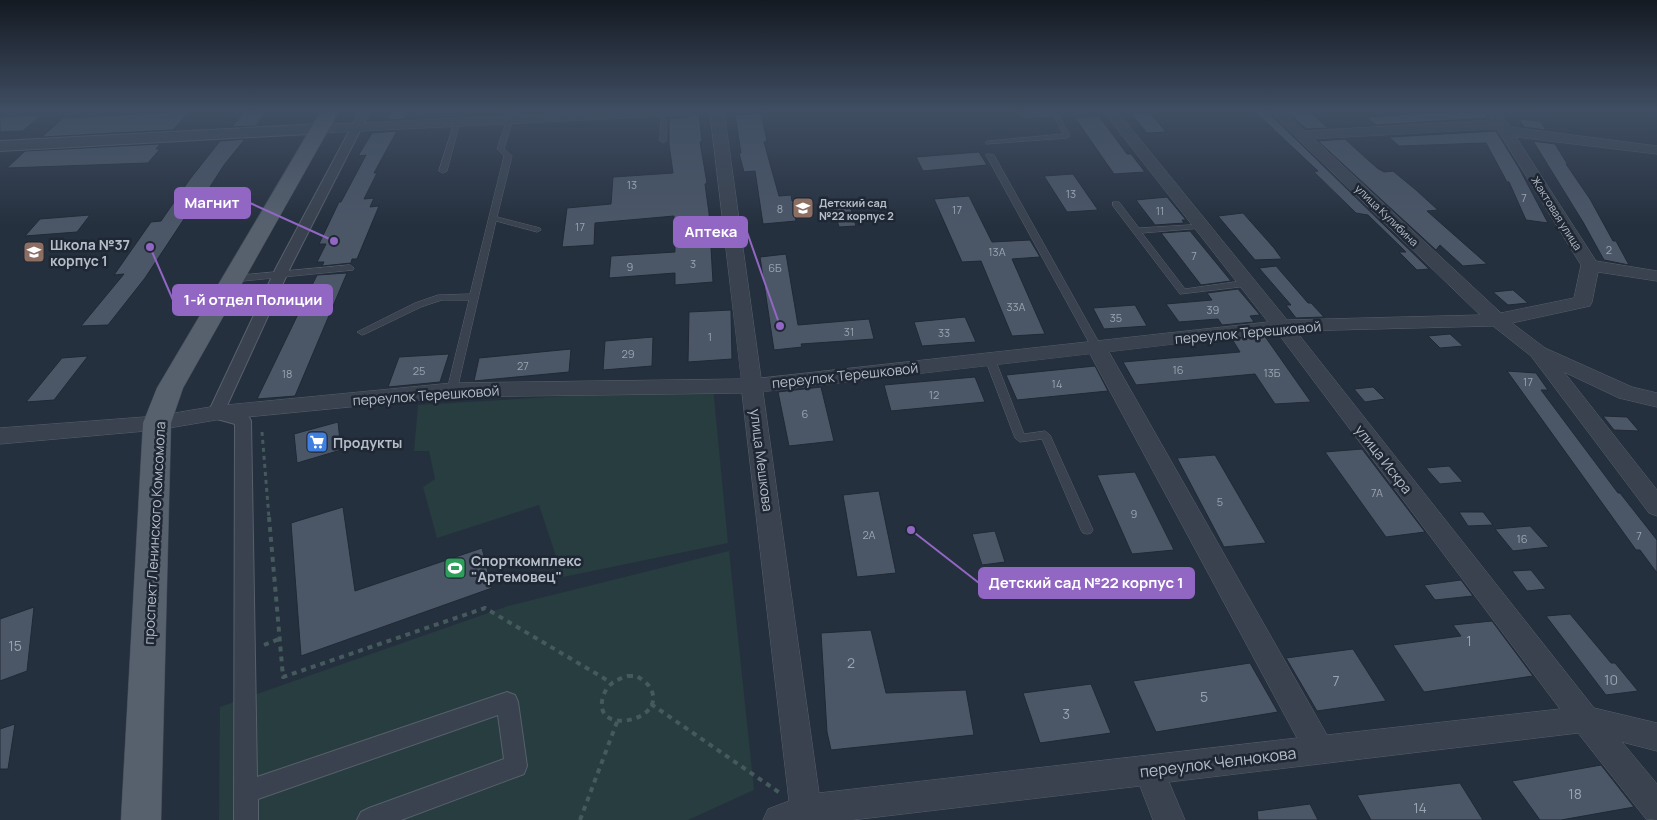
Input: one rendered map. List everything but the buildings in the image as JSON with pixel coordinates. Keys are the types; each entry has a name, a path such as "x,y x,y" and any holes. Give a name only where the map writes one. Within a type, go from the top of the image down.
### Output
{"main road":[{"name":"проспект Ленинского Комсомола","path":"141,820 157,423 170,388 308,149"}],"street":[{"path":"246,820 243,421 216,413 280,275 345,149"},
{"name":"улица Мешкова","path":"722,149 752,386 793,815"},
{"name":"улица Искра","path":"1141,149 1282,326 1585,719 1657,808"},
{"name":"улица Кулибина","path":"1317,149 1497,320 1538,352"},
{"name":"Жактовая улица","path":"1516,149 1590,265"},
{"path":"1590,265 1657,276"},
{"name":"переулок Терешковой","path":"0,436 157,423 216,413 452,390 752,386 1282,326 1497,320 1583,302 1590,265"},
{"path":"1097,348 1318,750"},
{"path":"1538,352 1626,394 1657,400"},
{"path":"1538,352 1657,507"},
{"path":"246,792 507,702 516,766 369,820"},
{"name":"переулок Челнокова","path":"793,815 1149,770 1585,719 1657,737"},
{"path":"1149,770 1169,820"}],"lane":[{"path":"443,171 449,149"},
{"path":"452,390 508,156 500,149"},
{"path":"990,155 1097,348"},
{"path":"1116,204 1183,292 1248,283"},
{"path":"493,218 537,230"},
{"path":"1137,232 1202,226"},
{"path":"233,279 350,268"},
{"path":"362,332 418,305 441,297 474,297"},
{"path":"990,359 1020,438 1045,435 1087,530"}],"path":[{"path":"243,421 261,425 283,677 485,608 612,683"},
{"path":"637,676 648,682 653,692 651,704 643,715 630,722 617,722 606,716 602,705 604,693 612,683 624,677 637,676"},
{"path":"651,704 793,815"},
{"path":"580,820 617,722"}],"green space":[{"path":"713,387 728,543 563,577 539,505 437,538 423,487 435,479 429,451 414,451 418,405"},
{"path":"729,551 754,790 688,820 219,820 220,707 508,606"}],"place":[{"name":"Детский сад №22 корпус 2","path":"803,208"},
{"name":"Магнит","path":"334,241"},
{"name":"1-й отдел Полиции","path":"150,247"},
{"name":"Школа №37 корпус 1","path":"34,252"},
{"name":"Аптека","path":"780,326"},
{"name":"Продукты","path":"317,442"},
{"name":"Детский сад №22 корпус 1","path":"911,530"},
{"name":"Спорткомплекс \"Артемовец\"","path":"455,568"}]}
